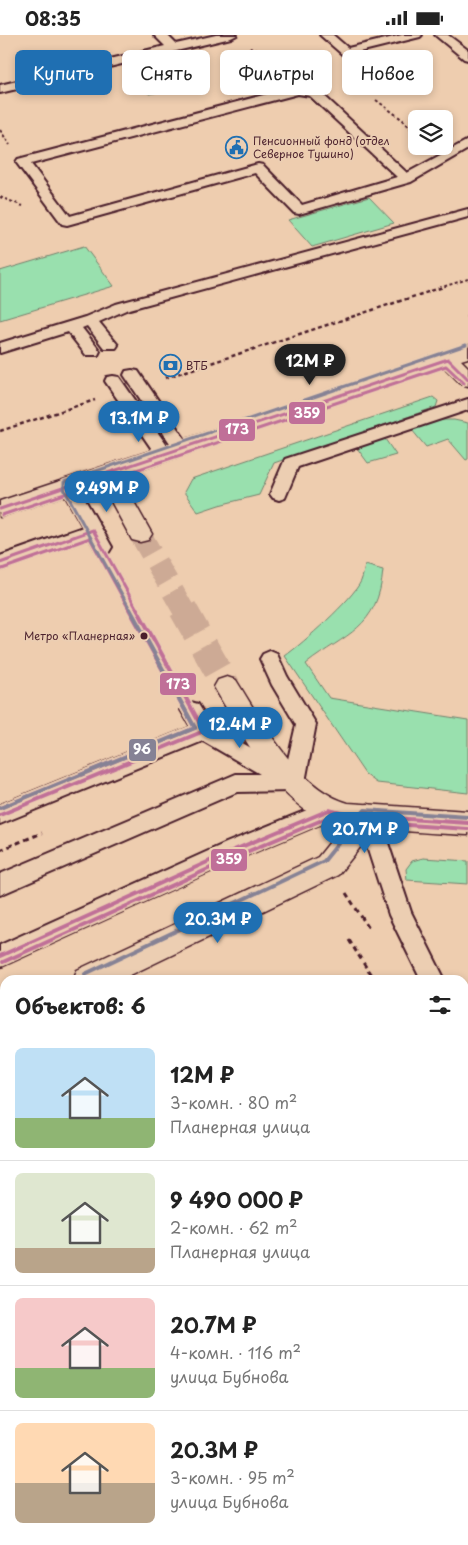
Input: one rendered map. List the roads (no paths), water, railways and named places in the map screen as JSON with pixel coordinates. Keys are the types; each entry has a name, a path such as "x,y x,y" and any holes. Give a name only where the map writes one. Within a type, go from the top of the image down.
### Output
{"main road":[{"path":"0,509 468,351"},
{"path":"448,359 468,379"},
{"path":"107,473 140,534"},
{"path":"227,687 259,740 294,783 312,799 330,810 348,815 468,823"},
{"path":"99,975 328,866 368,816"}],"lane":[{"path":"160,35 174,48"},
{"path":"0,89 231,35"},
{"path":"326,35 344,50"},
{"path":"354,50 416,35"},
{"path":"441,35 468,56"},
{"path":"406,179 314,93 298,91 282,93 23,162 67,221 258,168 299,210 406,179 468,144"},
{"path":"0,348 90,320 121,307 468,213"},
{"path":"90,320 110,345"},
{"path":"72,325 92,351"},
{"path":"114,381 173,451"},
{"path":"135,381 173,451"},
{"path":"279,495 291,463 468,404"},
{"path":"69,486 102,547"},
{"path":"0,563 94,530"},
{"path":"270,659 306,724 294,783"},
{"path":"191,710 204,731 294,783"},
{"path":"0,815 204,731"},
{"path":"0,885 236,783 294,783"},
{"path":"0,956 234,850 330,810"},
{"path":"368,816 400,915 430,975"}],"tunnel":[{"path":"140,534 184,611"},
{"path":"183,609 227,687"}],"place":[{"name":"Пенсионный фонд (отдел Северное Тушино)","path":"237,147"},
{"name":"ВТБ","path":"170,366"},
{"name":"Метро «Планерная»","path":"144,636"}]}
